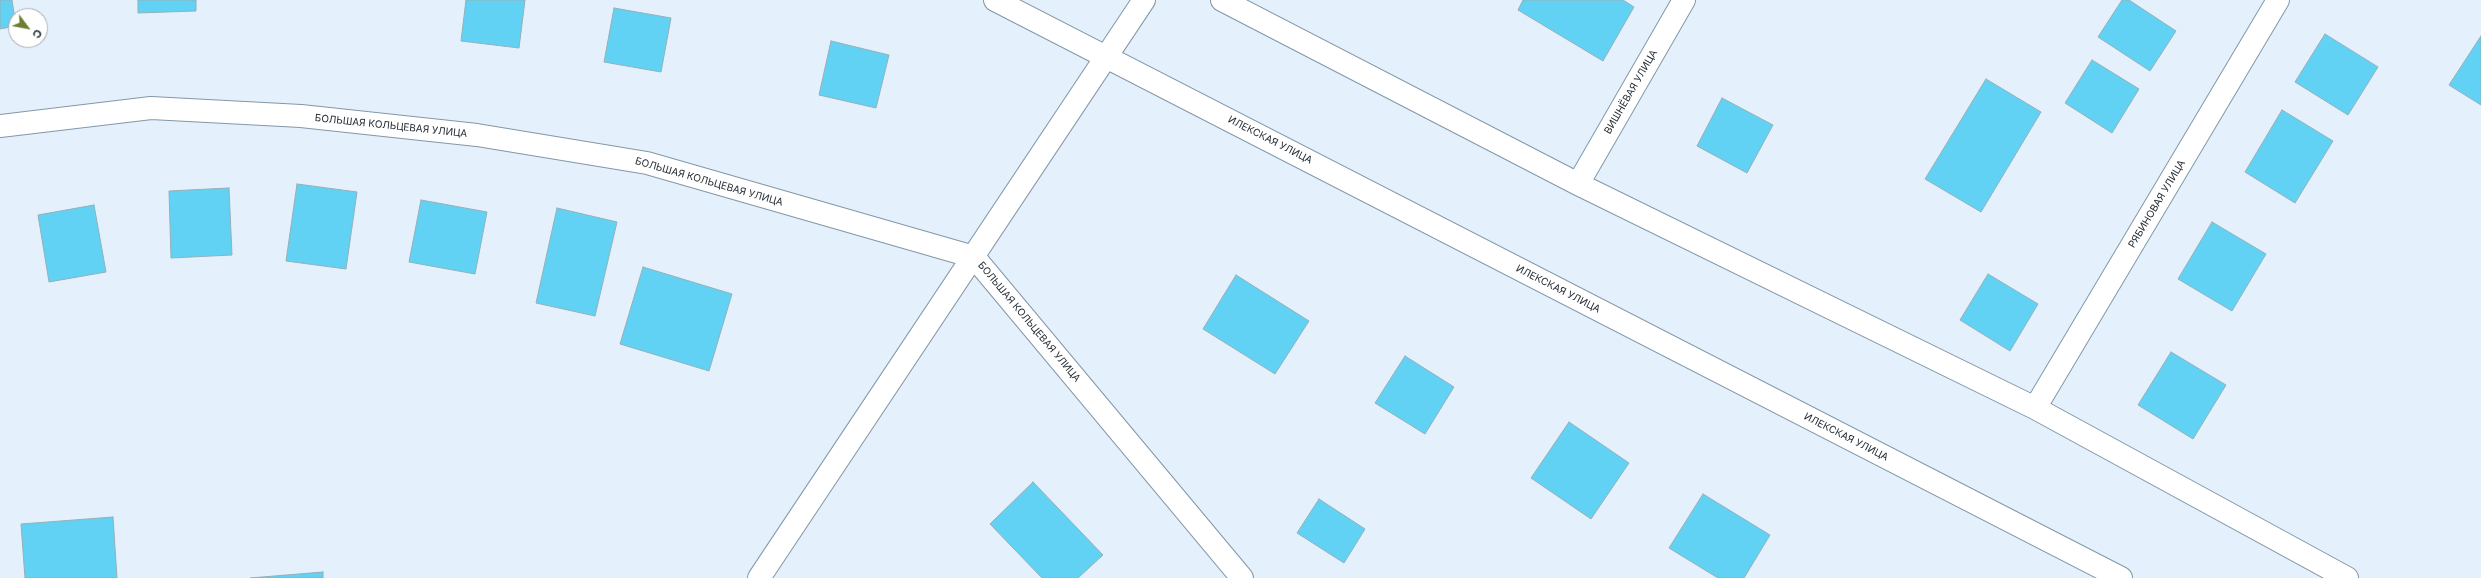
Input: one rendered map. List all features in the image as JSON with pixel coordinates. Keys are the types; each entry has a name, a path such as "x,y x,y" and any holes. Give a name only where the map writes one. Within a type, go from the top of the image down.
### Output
{"street":[{"name":"ИЛЕКСКАЯ УЛИЦА","path":"995,0 2121,578"},
{"path":"759,578 974,258 1105,56 1144,0"},
{"path":"1222,0 1578,184 2035,408 2347,578"},
{"name":"ВИШНЁВАЯ УЛИЦА","path":"1578,184 1684,0"},
{"name":"РЯБИНОВАЯ УЛИЦА","path":"2035,408 2278,0"},
{"name":"БОЛЬШАЯ КОЛЬЦЕВАЯ УЛИЦА","path":"0,126 151,108 301,116 477,135 647,163 974,258 1242,578"}],"building":[{"path":"0,0 12,0 13,8 8,8 8,28 0,29"},
{"path":"138,0 196,0 196,11 138,13"},
{"path":"466,0 525,0 519,48 461,41"},
{"path":"1523,0 1623,0 1634,7 1603,61 1518,10"},
{"path":"2122,0 2129,0 2176,31 2150,71 2098,37"},
{"path":"614,8 671,18 661,72 604,62"},
{"path":"2325,34 2378,67 2348,115 2295,82"},
{"path":"2481,36 2481,105 2449,85"},
{"path":"831,41 889,55 876,108 819,95"},
{"path":"2092,60 2139,89 2112,133 2065,103"},
{"path":"1986,79 2041,112 1981,212 1925,179"},
{"path":"1722,98 1773,125 1747,173 1697,146"},
{"path":"2282,110 2333,141 2295,203 2245,172"},
{"path":"297,184 357,192 346,269 286,261"},
{"path":"229,188 232,255 171,258 169,191"},
{"path":"421,200 487,212 475,274 409,262"},
{"path":"94,205 106,272 49,282 38,215"},
{"path":"557,208 617,222 595,316 536,303"},
{"path":"2212,222 2266,254 2232,311 2178,279"},
{"path":"643,267 732,294 709,371 620,344"},
{"path":"1988,274 2038,304 2010,351 1960,320"},
{"path":"1236,275 1309,321 1275,374 1203,329"},
{"path":"2171,352 2226,385 2193,439 2138,405"},
{"path":"1405,356 1454,387 1425,434 1375,403"},
{"path":"1569,422 1629,463 1591,519 1531,478"},
{"path":"1033,482 1103,555 1078,578 1042,578 990,524"},
{"path":"1703,494 1770,535 1744,578 1718,578 1669,548"},
{"path":"1319,499 1365,529 1344,563 1297,533"},
{"path":"113,517 117,578 25,578 21,524"},
{"path":"323,572 323,578 250,578"}]}
